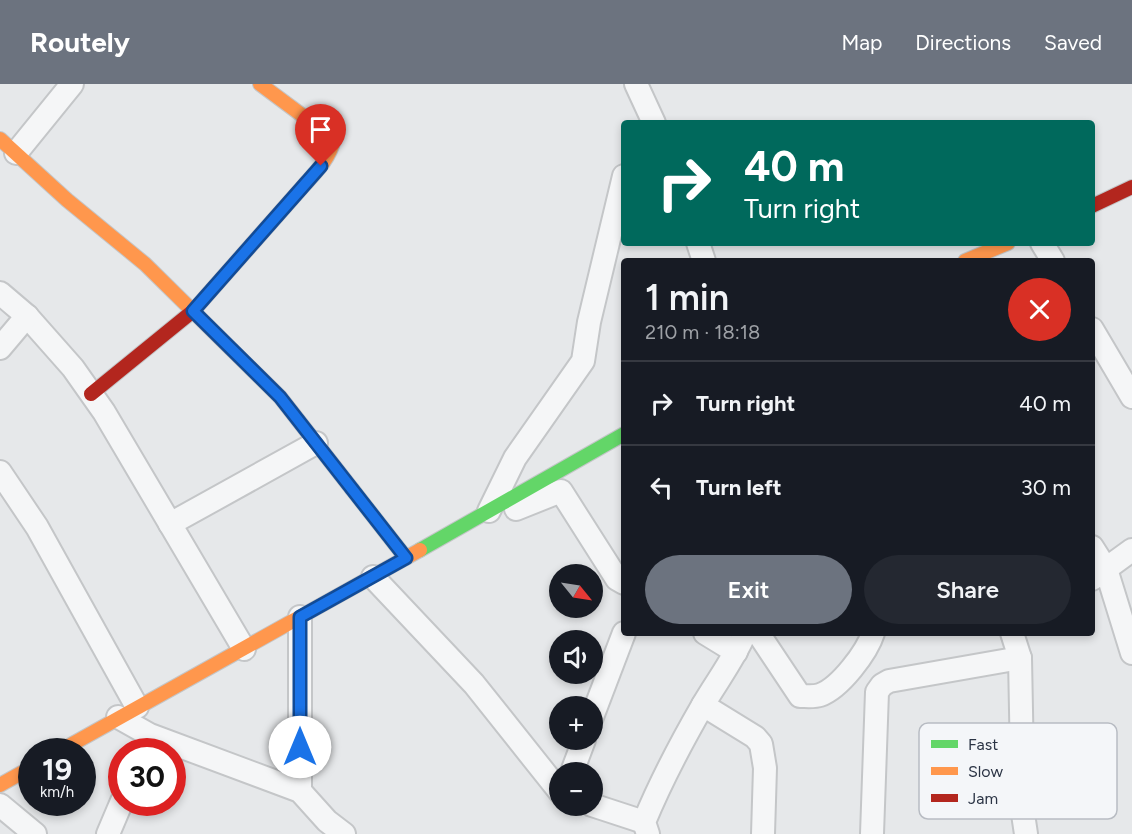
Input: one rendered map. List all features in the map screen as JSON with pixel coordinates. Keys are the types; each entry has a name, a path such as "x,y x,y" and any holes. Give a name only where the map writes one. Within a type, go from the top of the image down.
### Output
{"street":[{"path":"72,84 8,146 67,200 146,264 280,397 406,558"},
{"path":"91,394 193,311 321,166 332,149 334,139 260,84"},
{"path":"636,120 641,88"},
{"path":"641,88 653,120"},
{"path":"1095,205 1132,188"},
{"path":"489,512 515,458 583,361 589,322 621,189"},
{"path":"972,258 1001,246"},
{"path":"0,293 27,316 73,368 91,394 244,649"},
{"path":"0,348 27,316"},
{"path":"1095,333 1132,397"},
{"path":"82,738 489,512 621,436"},
{"path":"170,524 316,443"},
{"path":"0,472 37,526 128,712 143,738"},
{"path":"447,535 561,491 617,579 621,581"},
{"path":"1099,574 1132,550"},
{"path":"1095,559 1099,574 1132,653"},
{"path":"373,577 474,684 549,778"},
{"path":"300,617 300,790"},
{"path":"600,696 623,636"},
{"path":"603,810 646,828 663,776 741,643 716,636"},
{"path":"760,636 800,696 819,696 835,687 864,651 872,636"},
{"path":"1013,636 1020,658 1021,723"},
{"path":"872,834 877,692 882,685 889,681 1020,658"},
{"path":"703,705 755,737 761,744 765,768 763,834"},
{"path":"186,755 300,790 317,811 344,834"},
{"path":"0,785 18,775"},
{"path":"0,805 35,834"},
{"path":"312,834 317,811"},
{"path":"108,834 116,816"},
{"path":"1024,819 1026,834"}],"traffic: fast":[{"path":"420,550 621,436"},
{"path":"352,489 406,558"}],"traffic: slow":[{"path":"260,84 334,139 327,157 306,183"},
{"path":"0,139 67,200 145,264 280,397 352,489"},
{"path":"972,258 1001,246"},
{"path":"83,738 420,550"},
{"path":"0,785 18,775"}],"traffic: jam":[{"path":"91,394 193,311 306,183"},
{"path":"1095,205 1132,187"}],"route":[{"path":"300,747 300,617 406,558 280,397 193,311 321,166"}]}
